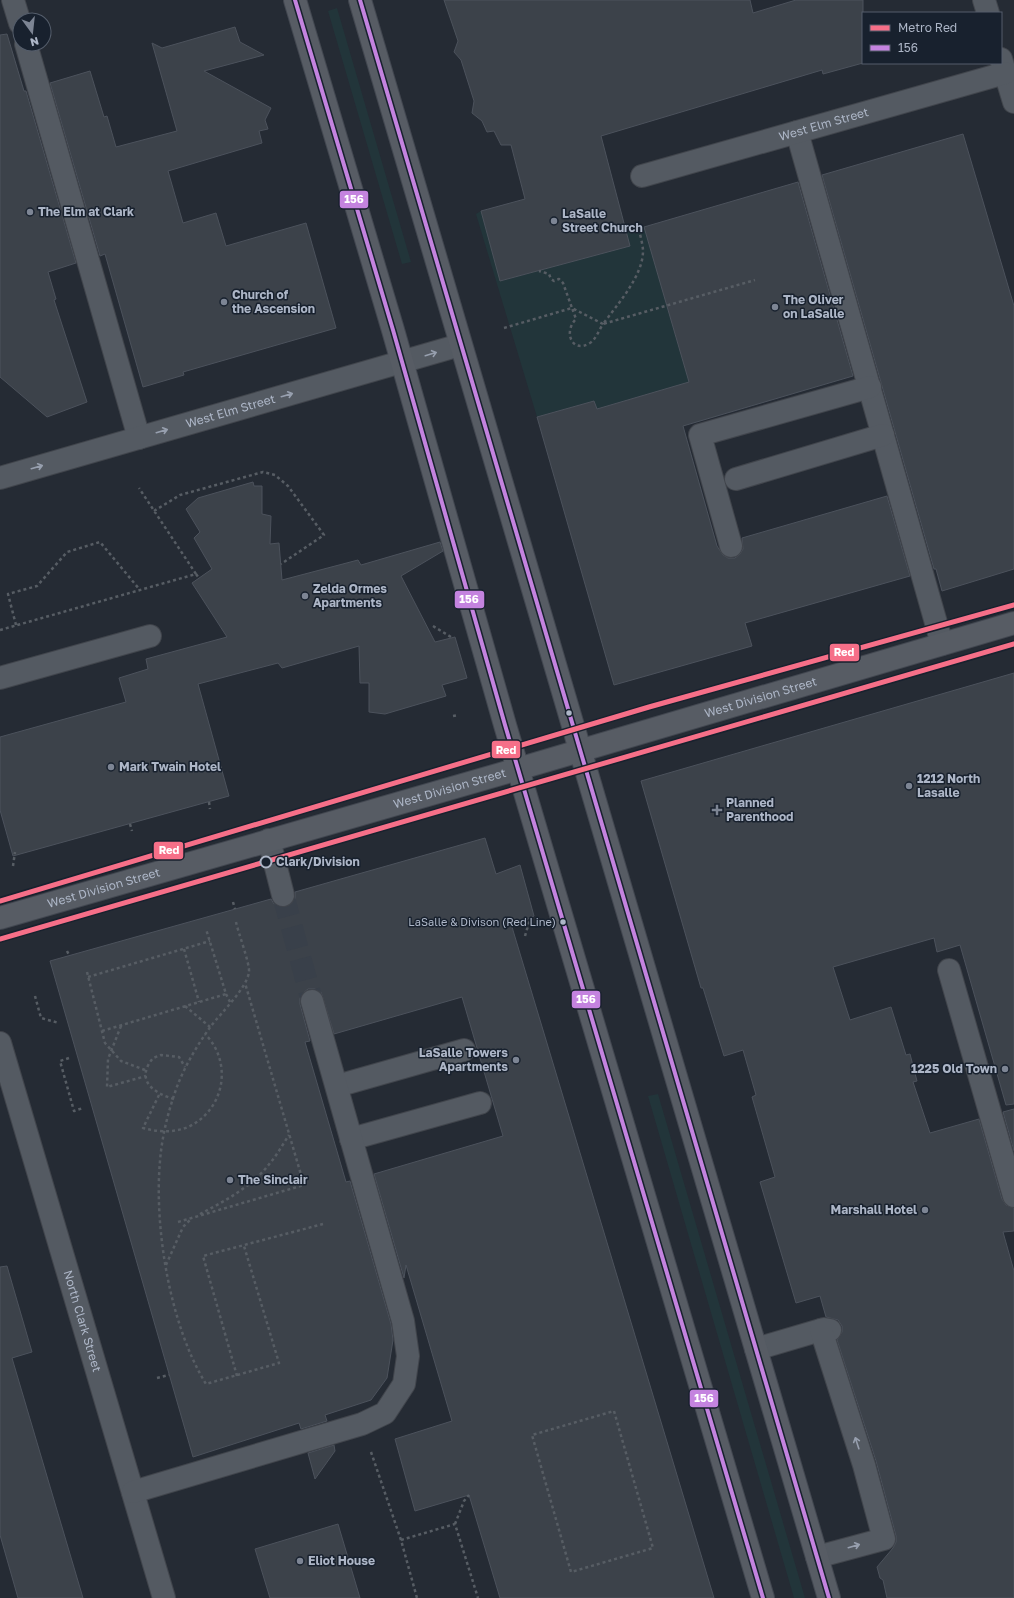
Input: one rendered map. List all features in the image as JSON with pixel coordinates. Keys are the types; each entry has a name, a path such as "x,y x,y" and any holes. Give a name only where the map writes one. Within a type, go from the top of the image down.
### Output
{"main road":[{"path":"295,0 402,362 518,770 763,1598"},
{"path":"360,0 460,345 581,750 829,1598"},
{"name":"West Division Street","path":"0,918 518,770 581,750 1014,623"}],"street":[{"path":"13,0 17,12"},
{"path":"984,0 988,12"},
{"path":"28,52 139,438"},
{"path":"1003,65 1014,102"},
{"name":"West Elm Street","path":"642,176 797,132 1003,65"},
{"path":"797,132 942,644"},
{"name":"West Elm Street","path":"0,478 460,345"},
{"path":"731,546 700,435 870,387"},
{"path":"736,479 883,435"},
{"path":"0,678 150,636"},
{"path":"269,840 283,895"},
{"path":"949,970 1014,1196"},
{"path":"133,1492 362,1424 385,1413 404,1384 408,1356 403,1321 312,1001"},
{"name":"North Clark Street","path":"0,1043 164,1598"},
{"path":"337,1086 464,1050"},
{"path":"351,1139 480,1103"},
{"path":"756,1349 826,1328 884,1539 817,1557"}],"path":[{"path":"539,271 549,274 550,279 554,281 560,279 563,283 576,319 570,325 568,331 570,339 576,345 590,343 633,283 643,251 638,223"},
{"path":"504,328 572,308 603,324 755,280"},
{"path":"154,511 180,495 202,488 263,472 276,475 288,486 324,535 281,564"},
{"path":"139,488 199,578"},
{"path":"16,625 8,594 37,586 67,552 100,542 140,590"},
{"path":"0,630 196,574"},
{"path":"434,626 451,638"},
{"path":"453,716 458,715"},
{"path":"208,802 210,809"},
{"path":"130,824 132,831"},
{"path":"13,866 15,852"},
{"path":"233,902 235,909"},
{"path":"525,936 530,919"},
{"path":"236,922 249,971 245,982 210,1027 190,1057 164,1131 160,1160 159,1204 161,1237 166,1266 180,1324 199,1373 206,1384 279,1363 244,1246"},
{"path":"206,929 226,994 230,1002"},
{"path":"88,977 210,942"},
{"path":"184,949 199,1002"},
{"path":"68,951 69,956"},
{"path":"87,972 105,1043 121,1061 145,1070"},
{"path":"178,1222 304,1185 245,982"},
{"path":"102,1031 226,994"},
{"path":"35,996 41,1018 59,1023"},
{"path":"185,1006 210,1027"},
{"path":"121,1025 108,1059 107,1087 146,1076"},
{"path":"159,1095 143,1128 164,1131 188,1127 202,1117 212,1106 219,1093 222,1080 222,1065 218,1051 212,1041 205,1034"},
{"path":"174,1099 159,1095 148,1084 145,1070 153,1058 161,1055 179,1057 186,1067"},
{"path":"69,1058 60,1061 74,1111 83,1108"},
{"path":"166,1266 183,1226 194,1217 226,1201 250,1183 270,1164 290,1135"},
{"path":"237,1376 203,1256 323,1224"},
{"path":"157,1378 170,1376"},
{"path":"614,1412 654,1548 571,1572 532,1435 614,1412"},
{"path":"362,1424 401,1540 417,1598"},
{"path":"469,1495 464,1501 455,1524 478,1598"},
{"path":"401,1540 455,1524"}],"green space":[{"path":"337,8 411,262 402,264 328,11"},
{"path":"481,211 501,281 630,246 626,231 644,227 759,294 671,320 679,348 694,344 694,393 701,421 683,425 672,387 597,409 594,401 537,417 476,214"},
{"path":"658,1094 805,1598 794,1598 648,1096"}],"building":[{"path":"444,0 750,0 753,13 796,0 863,0 862,63 823,74 822,70 601,136 630,246 500,281 481,211 525,199 511,145 501,145 494,131 487,132 482,121 472,113 474,101 461,60 454,52 458,41"},
{"path":"235,27 240,42 264,55 204,71 271,108 265,120 268,129 259,131 262,143 168,171 183,223 216,213 226,246 306,223 336,328 183,372 184,375 143,387 105,254 100,256 50,83 90,71 104,117 107,116 116,147 177,131 152,43 162,48"},
{"name":"The Elm at Clark","path":"7,34 24,91 26,91 76,263 48,272 56,299 54,300 87,402 47,417 0,377 0,35"},
{"path":"963,134 1014,306 1014,569 942,591 936,569 934,569 822,175"},
{"path":"798,182 853,376 683,426 717,546 723,555 728,558 735,558 743,549 742,538 887,496 910,576 745,623 752,646 614,685 537,417 594,401 597,409 689,382 644,227"},
{"path":"253,482 254,486 262,486 262,514 271,516 270,544 279,543 282,580 358,560 361,565 440,542 443,551 401,576 435,642 455,637 467,678 442,685 446,696 385,714 369,712 369,683 360,683 359,646 282,668 278,663 198,684 229,796 13,856 0,810 0,737 126,702 119,678 148,669 146,659 227,637 192,583 212,569 194,538 200,532 186,509 198,498"},
{"path":"1014,673 1014,1104 1006,1105 960,945 937,952 934,938 833,967 850,1020 891,1007 906,1055 910,1054 917,1081 913,1082 930,1133 979,1119 1002,1199 1006,1205 1014,1208 1014,1231 1003,1232 1014,1271 1014,1598 887,1598 883,1580 880,1578 877,1567 893,1548 896,1542 896,1536 876,1461 837,1340 842,1332 842,1326 838,1320 826,1317 820,1296 796,1303 760,1182 775,1177 752,1097 756,1095 743,1050 724,1056 703,988 701,988 641,781"},
{"path":"485,838 496,874 520,865 534,916 512,927 714,1598 500,1598 469,1495 415,1511 395,1439 452,1421 406,1265 404,1278 374,1174 503,1136 462,997 334,1034 321,992 315,989 308,989 300,998 300,1004 310,1041 305,1042 346,1182 350,1181 391,1324 393,1340 387,1378 371,1400 325,1415 327,1421 301,1429 299,1423 193,1457 50,961 271,899 274,904 279,907 286,907 292,904 295,899 295,892"},
{"path":"1014,1109 1014,1151 1003,1112"},
{"path":"7,1266 32,1352 12,1358 83,1598 18,1598 0,1535 0,1267"},
{"path":"334,1445 335,1451 315,1479 308,1453"},
{"name":"Eliot House","path":"338,1524 360,1598 270,1598 255,1549"}],"tunnel":[{"path":"283,895 312,1001"}],"metro line":[{"name":"Red","path":"0,901 649,707 1014,605"},
{"name":"Red","path":"0,939 1014,644"}],"transit line":[{"name":"156","path":"295,0 393,330 505,725 763,1598"},
{"name":"156","path":"360,0 829,1598"}],"place":[{"name":"The Elm at Clark","path":"30,212"},
{"name":"LaSalle Street Church","path":"554,221"},
{"name":"Church of the Ascension","path":"224,302"},
{"name":"The Oliver on LaSalle","path":"775,307"},
{"name":"Zelda Ormes Apartments","path":"305,596"},
{"name":"Mark Twain Hotel","path":"111,767"},
{"name":"1212 North Lasalle","path":"909,786"},
{"name":"Planned Parenthood","path":"717,810"},
{"name":"Clark/Division","path":"266,862"},
{"name":"LaSalle & Divison (Red Line)","path":"563,922"},
{"name":"LaSalle Towers Apartments","path":"516,1060"},
{"name":"1225 Old Town","path":"1005,1069"},
{"name":"The Sinclair","path":"230,1180"},
{"name":"Marshall Hotel","path":"925,1210"},
{"name":"Eliot House","path":"300,1561"}]}
